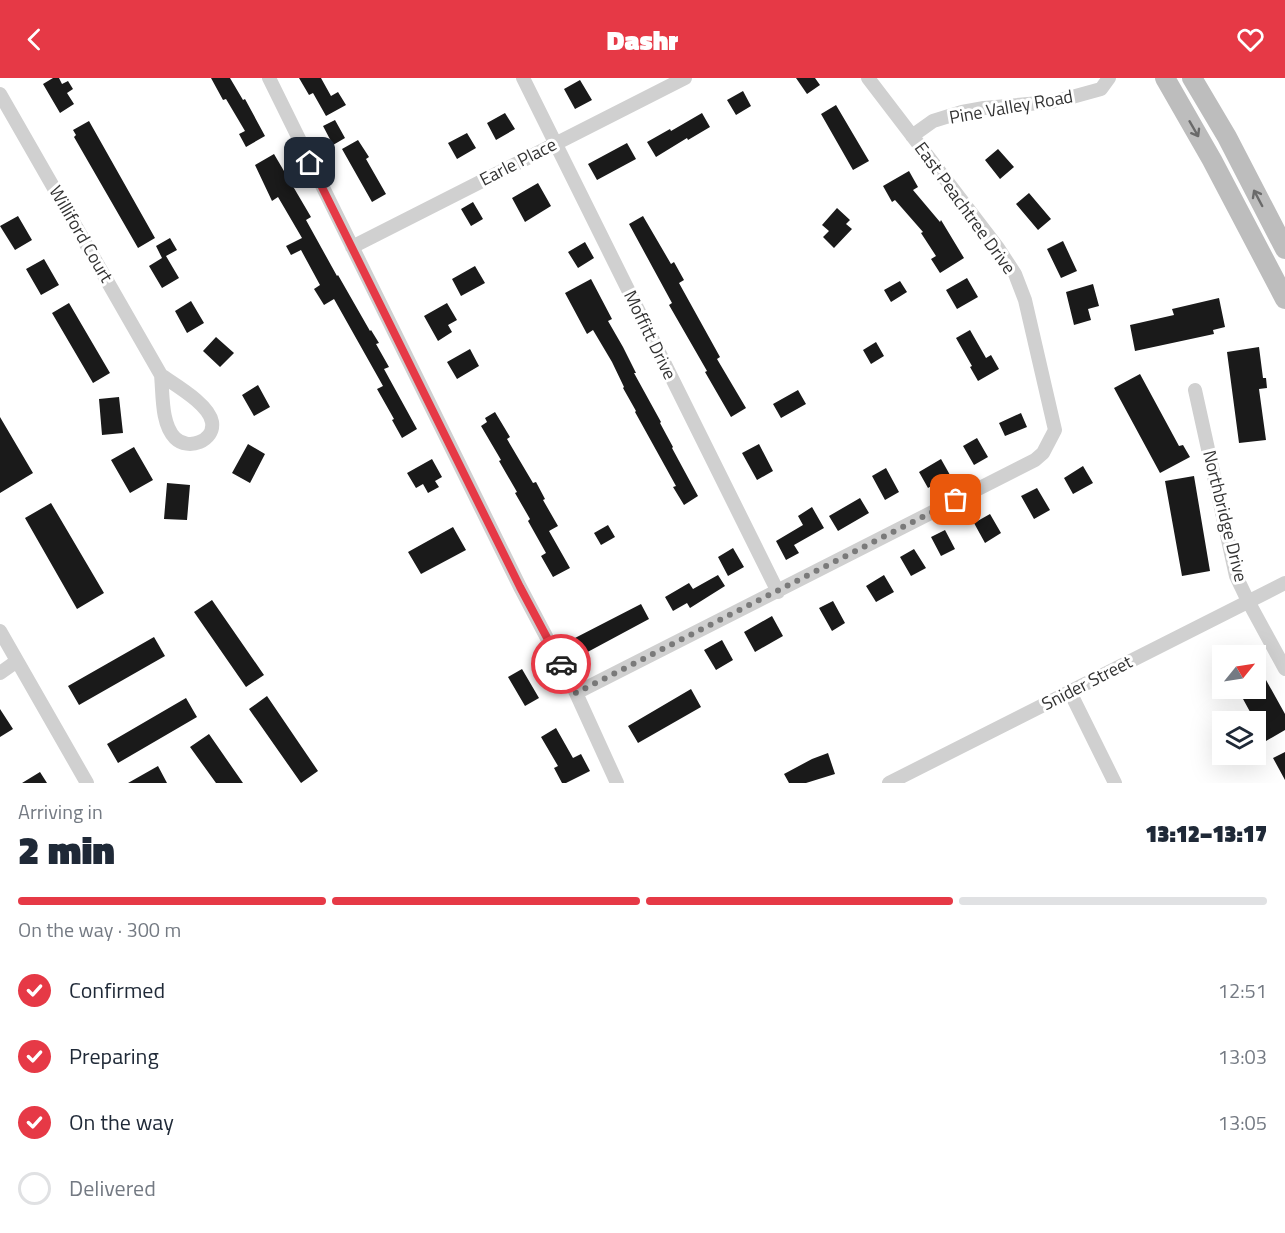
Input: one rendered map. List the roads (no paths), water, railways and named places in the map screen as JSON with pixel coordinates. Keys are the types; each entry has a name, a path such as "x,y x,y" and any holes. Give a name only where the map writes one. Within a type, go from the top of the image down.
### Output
{"main road":[{"path":"1165,78 1212,160 1285,298"},
{"path":"1192,78 1227,137 1285,249"}],"street":[{"path":"269,78 520,587 576,693 617,783"},
{"name":"Moffitt Drive","path":"523,78 778,591"},
{"name":"Earle Place","path":"352,247 685,78"},
{"name":"East Peachtree Drive","path":"778,591 1035,460 1043,453 1055,430 1025,300 1015,274 998,248 868,78"},
{"name":"Pine Valley Road","path":"912,136 933,121 962,112 1051,102 1101,89 1109,78"},
{"name":"Williford Court","path":"0,94 161,375 188,394 209,415 212,423 210,432 201,442 186,444 175,438 171,432 164,417 161,375"},
{"name":"Northbridge Drive","path":"1195,390 1236,576 1285,669"},
{"name":"Snider Street","path":"888,783 1285,583"},
{"path":"576,693 778,591"},
{"path":"0,631 87,783"},
{"path":"0,673 17,662"},
{"path":"1070,692 1115,783"}]}
